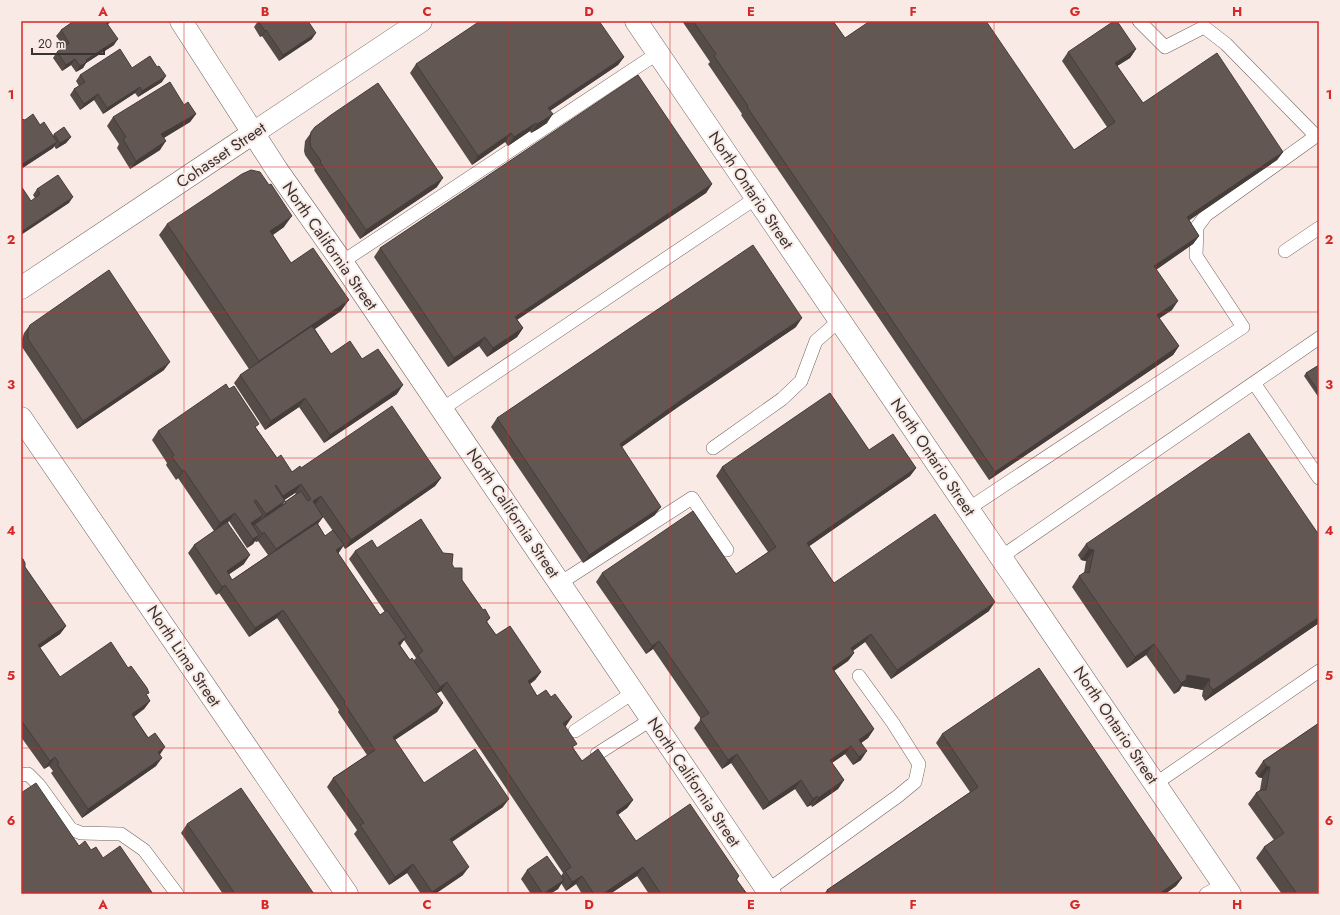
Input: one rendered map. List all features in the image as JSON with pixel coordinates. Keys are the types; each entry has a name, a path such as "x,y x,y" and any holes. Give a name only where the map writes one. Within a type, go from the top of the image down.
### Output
{"street":[{"name":"North California Street","path":"181,21 277,170 342,262 769,892"},
{"name":"Cohasset Street","path":"21,288 421,21"},
{"name":"North Ontario Street","path":"636,21 1155,784 1220,891"},
{"name":"North Lima Street","path":"21,418 346,894"}],"lane":[{"path":"968,509 1243,327 1196,256 1197,227 1206,215 1316,136 1226,44 1204,27 1165,47 1139,21"},
{"path":"342,262 658,53"},
{"path":"442,409 756,198"},
{"path":"1285,251 1319,228"},
{"path":"713,448 782,399 801,381 816,341 840,320"},
{"path":"1001,557 1319,338"},
{"path":"1254,383 1319,478"},
{"path":"560,583 692,498 727,550"},
{"path":"1155,784 1319,671"},
{"path":"769,892 915,782 919,764 893,723 859,676"},
{"path":"575,730 634,692"},
{"path":"597,754 652,719"},
{"path":"21,775 28,774 39,785 71,828 81,833 121,834 133,841 144,850 177,894"}],"building":[{"path":"74,21 108,21 106,22 118,39 86,60 87,62 80,66 75,59 66,65 57,52 69,43 61,30"},
{"path":"258,21 308,21 316,33 283,55"},
{"path":"480,21 599,21 624,57 548,108 553,114 514,137 511,133 478,156 416,64"},
{"path":"693,21 833,21 845,38 870,21 986,21 1074,150 1115,122 1068,52 1114,21 1117,21 1136,49 1115,63 1143,103 1217,53 1283,152 1187,217 1199,236 1154,266 1178,301 1157,315 1179,346 995,472 747,107 748,106 714,56 716,54"},
{"path":"120,49 132,68 150,56 157,67 159,66 166,76 142,91 140,87 107,108 98,94 84,104 74,89 85,82 80,75"},
{"path":"638,75 712,184 515,317 523,328 493,348 485,337 454,358 380,248"},
{"path":"170,82 184,105 188,102 196,114 161,134 166,141 136,161 123,139 126,137 113,117"},
{"path":"378,83 443,178 366,230 320,162 321,161 311,147 310,142 311,132 315,127"},
{"path":"33,114 40,125 44,122 57,142 21,165 21,119 25,120"},
{"path":"64,127 71,137 60,143 54,134"},
{"path":"251,170 260,172 269,185 271,184 292,216 270,231 291,263 313,248 349,300 259,361 167,224 242,174"},
{"path":"58,175 73,197 21,232 21,186 31,201 40,194 37,189"},
{"path":"753,245 802,318 684,398 620,444 661,507 589,555 497,418"},
{"path":"109,270 170,362 83,421 28,339 28,330 30,325"},
{"path":"312,326 331,354 350,341 362,359 378,349 403,385 330,435 305,398 271,421 240,375"},
{"path":"1319,365 1319,392 1306,373"},
{"path":"226,384 229,389 234,386 259,424 255,427 277,458 281,455 292,472 300,466 301,468 392,406 441,478 351,540 321,496 313,501 323,517 276,549 264,532 262,534 255,524 301,491 308,501 311,499 301,484 283,496 276,485 275,486 285,501 266,514 256,500 254,501 263,515 251,523 259,535 253,539 235,513 220,523 184,470 182,471 172,457 174,455 158,431"},
{"path":"830,393 869,450 893,434 916,468 807,543 834,583 935,514 995,602 897,670 871,634 851,648 854,653 832,668 874,729 859,740 867,751 859,757 851,746 830,760 844,780 818,798 817,796 813,799 801,780 769,802 737,754 728,760 700,719 709,713 659,641 652,646 602,573 693,511 736,574 776,547 722,467"},
{"path":"1249,433 1319,535 1319,617 1213,690 1209,685 1210,679 1187,675 1186,680 1181,683 1154,644 1135,657 1079,576 1085,572 1089,573 1094,550 1089,549 1086,544"},
{"path":"421,519 443,553 453,554 452,564 454,568 462,568 462,580 483,610 485,609 490,618 486,621 496,635 510,626 541,672 528,681 537,696 546,690 551,697 555,694 572,717 563,723 577,744 572,747 582,761 598,749 633,800 616,812 636,841 690,804 739,876 736,879 747,894 661,894 643,867 603,894 594,894 582,876 572,882 565,871 571,867 447,682 440,687 418,655 423,651 355,551 372,540 377,548"},
{"path":"227,522 250,555 227,571 232,580 317,523 325,536 333,530 344,545 336,550 380,615 387,610 406,637 398,643 410,660 412,658 443,703 393,737 424,783 475,749 509,799 450,839 469,867 432,892 413,864 395,877 360,825 364,823 333,778 375,750 344,703 345,702 283,610 255,628 225,585 222,587 194,545"},
{"path":"21,558 25,563 25,567 66,626 38,645 60,677 111,642 128,668 131,666 149,693 146,694 150,701 132,714 148,738 155,733 165,747 158,752 162,758 88,809 57,764 59,763 55,757 50,761 21,720"},
{"path":"1039,668 1182,878 1159,894 830,894 827,890 978,787 942,734"},
{"path":"1319,723 1319,894 1297,894 1264,847 1284,833 1256,793 1261,790 1266,790 1270,767 1266,766 1263,761"},
{"path":"36,783 79,846 85,841 91,850 96,847 103,858 120,846 153,894 21,894 21,793"},
{"path":"241,788 314,894 235,894 187,824"},
{"path":"547,856 564,880 543,894 527,870"}]}
